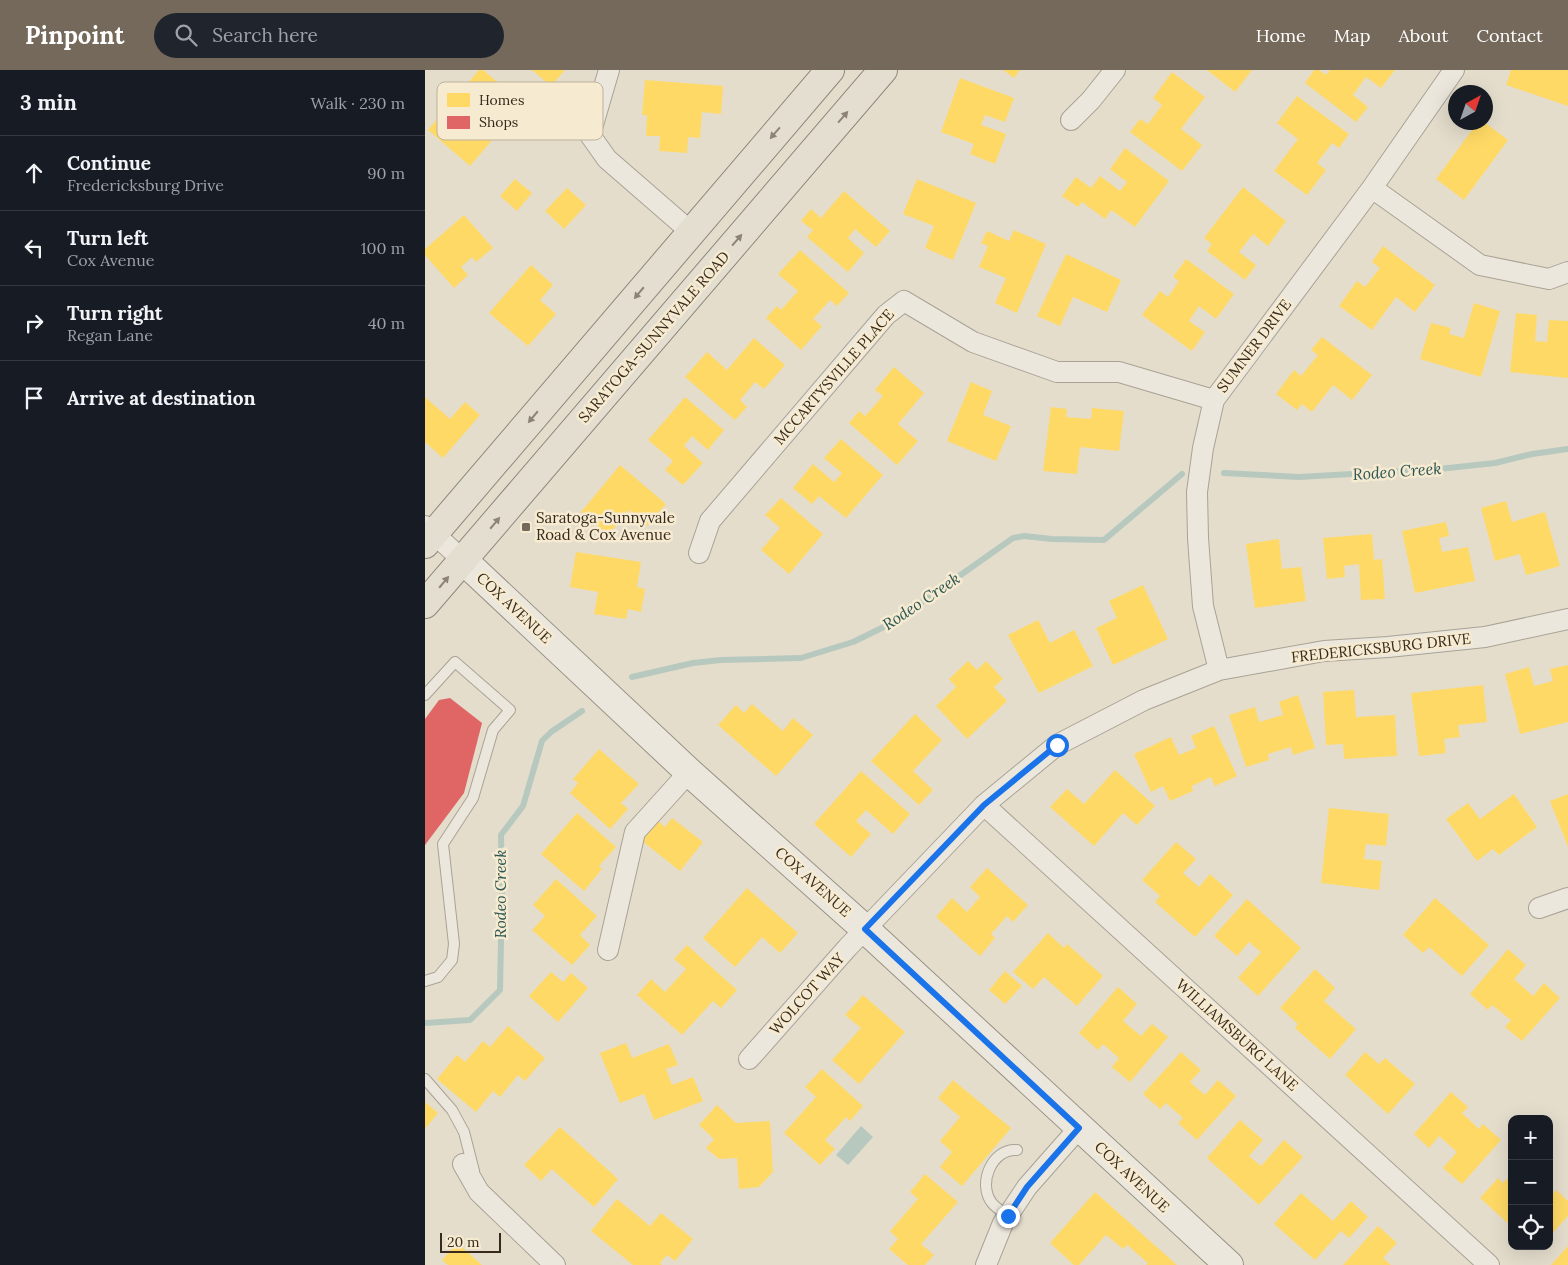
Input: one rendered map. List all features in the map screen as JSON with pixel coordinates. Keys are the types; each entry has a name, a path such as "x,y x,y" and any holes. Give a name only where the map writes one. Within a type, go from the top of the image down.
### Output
{"main road":[{"path":"428,535 830,70"},
{"name":"SARATOGA-SUNNYVALE ROAD","path":"425,604 883,70"},
{"name":"COX AVENUE","path":"463,560 689,772 865,929 1229,1265"}],"street":[{"path":"603,91 609,70"},
{"path":"1071,120 1091,100 1115,70"},
{"name":"SUMNER DRIVE","path":"1219,670 1203,606 1198,538 1197,492 1203,448 1213,400 1372,188 1454,70"},
{"path":"594,140 607,159 691,232"},
{"path":"1372,188 1480,265 1549,279 1568,272"},
{"name":"MCCARTYSVILLE PLACE","path":"699,554 710,521 886,315 903,300 973,342 1057,372 1119,372 1213,400"},
{"path":"428,535 463,560"},
{"name":"FREDERICKSBURG DRIVE","path":"865,929 984,805 1057,745 1144,700 1219,670 1324,651 1388,647 1485,637 1568,619"},
{"path":"608,950 635,832 689,772"},
{"name":"WILLIAMSBURG LANE","path":"984,805 1489,1265"},
{"path":"1539,908 1568,898"},
{"name":"WOLCOT WAY","path":"749,1059 865,929"},
{"path":"986,1265 1003,1223 1027,1187 1079,1128"},
{"path":"463,1164 479,1192 555,1265"}],"lane":[{"path":"425,695 455,662 510,710 493,730 473,798 443,844 454,944 452,960 438,977 425,981"},
{"path":"425,1079 452,1110 464,1132 479,1192"},
{"path":"1008,1216 992,1203 987,1189 986,1178 991,1166 999,1155 1010,1150 1017,1150"}],"shaded area":[{"path":"861,1126 873,1137 848,1165 836,1155"}],"building: Homes":[{"path":"479,70 483,70 497,82 469,82"},
{"path":"532,70 565,70 554,82 546,82"},
{"path":"1003,70 1020,70 1014,78"},
{"path":"1207,70 1252,70 1235,92"},
{"path":"1314,70 1319,70 1326,75 1330,70 1395,70 1381,88 1366,77 1353,95 1368,107 1356,122 1305,83"},
{"path":"1511,70 1568,70 1568,106 1506,85"},
{"path":"1172,72 1205,97 1181,129 1202,145 1182,171 1130,132 1140,119 1148,124 1162,105 1153,98"},
{"path":"960,78 1014,98 1005,122 985,115 981,125 1006,134 995,164 970,154 974,144 941,132"},
{"path":"645,80 723,86 721,114 702,112 700,138 688,137 687,153 659,151 660,136 646,136 647,115 642,115"},
{"path":"1297,96 1349,134 1339,148 1332,143 1317,163 1326,170 1307,195 1274,171 1298,139 1277,123"},
{"path":"437,119 437,138 428,130"},
{"path":"1493,129 1508,140 1464,200 1436,179 1472,130"},
{"path":"440,140 492,140 470,166"},
{"path":"1125,148 1169,181 1135,227 1111,210 1105,219 1082,202 1078,207 1062,196 1076,177 1091,188 1100,176 1120,191 1127,182 1110,169"},
{"path":"515,179 532,193 517,211 500,196"},
{"path":"917,179 976,203 953,260 925,248 934,226 903,214"},
{"path":"1243,187 1286,221 1268,246 1253,234 1239,252 1256,265 1245,280 1207,251 1212,244 1204,238"},
{"path":"567,188 586,205 564,229 545,211"},
{"path":"844,191 890,231 876,247 855,229 848,238 864,253 848,272 807,237 813,230 801,221 811,209 821,218"},
{"path":"464,215 493,248 476,262 472,257 461,267 468,275 454,288 425,255 425,249"},
{"path":"1014,230 1046,244 1017,313 995,303 1006,278 979,267 988,246 981,243 987,231 1009,241"},
{"path":"1383,246 1435,285 1415,312 1396,297 1372,330 1339,306 1357,281 1365,287 1380,268 1372,262"},
{"path":"800,250 849,293 837,306 830,300 813,319 822,326 801,350 766,318 777,306 781,310 798,291 778,274"},
{"path":"1066,254 1121,280 1107,312 1073,297 1060,326 1037,316"},
{"path":"1186,259 1234,294 1216,319 1199,306 1189,321 1205,332 1192,351 1142,315 1160,291 1168,297 1179,281 1173,277"},
{"path":"531,265 553,285 540,300 556,314 528,346 489,313"},
{"path":"1474,303 1500,311 1481,377 1420,359 1431,323 1451,328 1449,334 1464,338"},
{"path":"1516,313 1537,315 1535,341 1547,342 1549,320 1568,321 1568,378 1510,372"},
{"path":"1322,337 1372,375 1352,400 1333,385 1312,412 1302,404 1297,410 1276,394 1294,370 1301,376 1318,355 1311,350"},
{"path":"754,338 785,365 764,389 755,382 740,400 747,407 735,420 685,377 707,352 727,370"},
{"path":"894,367 924,393 898,424 918,441 897,465 849,423 859,411 865,416 883,396 875,390"},
{"path":"971,382 992,391 983,415 1011,426 996,461 947,441"},
{"path":"425,397 450,419 465,402 480,415 443,458 425,442"},
{"path":"685,397 724,430 708,450 692,436 684,446 703,463 683,485 665,470 673,461 648,440"},
{"path":"1051,407 1067,409 1066,417 1091,419 1092,408 1124,411 1119,451 1080,447 1077,474 1043,471"},
{"path":"841,439 883,475 846,518 819,496 812,504 793,488 813,464 834,482 842,473 824,458"},
{"path":"620,465 666,504 647,526 629,510 608,535 581,512"},
{"path":"781,498 823,534 789,574 761,550 780,528 765,515"},
{"path":"1506,501 1512,522 1545,512 1560,566 1526,575 1520,554 1495,561 1481,508"},
{"path":"1446,522 1449,536 1439,538 1442,552 1468,547 1475,581 1415,593 1402,531"},
{"path":"1372,534 1374,560 1382,559 1385,599 1361,600 1359,564 1344,566 1345,577 1327,579 1323,538"},
{"path":"1279,539 1282,569 1301,567 1306,601 1255,608 1246,544"},
{"path":"576,552 641,562 637,587 645,589 641,612 628,609 626,619 594,614 598,592 570,587"},
{"path":"1143,585 1168,639 1113,665 1096,628 1117,618 1109,601"},
{"path":"1038,620 1050,643 1074,630 1093,666 1039,693 1008,635"},
{"path":"968,661 977,670 986,661 1003,679 994,687 1007,701 967,739 936,706 956,687 949,679"},
{"path":"1568,665 1568,722 1520,734 1505,674 1529,667 1534,686 1553,681 1550,669"},
{"path":"1483,685 1487,722 1458,725 1460,737 1444,739 1446,753 1419,756 1411,693"},
{"path":"1354,690 1356,717 1395,715 1397,756 1344,759 1343,744 1326,745 1323,692"},
{"path":"1298,695 1315,748 1293,755 1291,747 1268,754 1269,760 1246,767 1229,715 1255,707 1259,722 1283,715 1279,702"},
{"path":"752,704 783,731 793,718 813,735 776,776 718,725 736,705 744,713"},
{"path":"915,714 942,740 913,771 933,790 919,805 871,761"},
{"path":"1214,726 1237,776 1215,786 1211,777 1192,786 1193,791 1170,801 1163,786 1151,792 1134,754 1171,737 1179,755 1196,748 1191,736"},
{"path":"599,749 639,784 621,803 628,809 610,829 570,793 578,783 573,779"},
{"path":"1115,770 1155,806 1137,825 1123,813 1094,846 1050,807 1067,789 1084,804"},
{"path":"861,771 910,814 893,834 866,810 856,821 871,834 851,857 814,824"},
{"path":"1514,794 1537,827 1499,855 1493,849 1477,861 1446,819 1468,803 1480,819"},
{"path":"1568,794 1568,847 1550,801"},
{"path":"1329,808 1389,814 1386,846 1366,844 1364,859 1382,861 1379,890 1321,883"},
{"path":"577,813 616,847 599,866 602,869 584,891 541,854"},
{"path":"672,818 703,842 680,871 642,841 658,821 665,827"},
{"path":"1176,842 1196,859 1183,873 1199,887 1210,874 1233,895 1195,937 1155,902 1160,896 1142,880"},
{"path":"987,868 1028,905 1013,922 1007,916 991,934 995,938 980,956 936,917 952,898 967,912 980,897 970,887"},
{"path":"556,879 597,916 580,935 590,945 572,965 532,930 545,916 533,905"},
{"path":"747,888 798,933 780,953 762,937 735,967 703,938"},
{"path":"1435,898 1489,945 1462,976 1429,947 1423,953 1403,935"},
{"path":"1247,899 1301,948 1258,996 1238,978 1261,952 1249,942 1237,956 1214,936"},
{"path":"1048,933 1064,948 1067,944 1103,976 1077,1006 1044,977 1033,989 1013,972"},
{"path":"687,945 737,990 721,1008 713,1001 682,1035 637,995 651,979 665,992 686,969 674,959"},
{"path":"1508,949 1526,965 1514,979 1533,996 1544,983 1560,998 1522,1041 1505,1027 1511,1020 1492,1005 1488,1010 1470,994"},
{"path":"1315,969 1335,988 1324,1001 1356,1029 1330,1059 1295,1028 1298,1024 1280,1008"},
{"path":"1005,971 1022,986 1005,1004 989,990"},
{"path":"551,972 563,982 571,973 588,988 558,1022 529,996"},
{"path":"1118,987 1137,1004 1123,1021 1141,1036 1152,1024 1168,1037 1130,1082 1112,1067 1119,1058 1103,1044 1098,1050 1079,1033"},
{"path":"863,995 905,1032 859,1084 832,1060 861,1028 845,1015"},
{"path":"508,1026 545,1058 525,1081 518,1075 500,1097 493,1091 476,1112 437,1079 457,1055 465,1062 483,1041 490,1047"},
{"path":"626,1043 632,1058 669,1044 678,1065 666,1069 672,1085 693,1077 703,1101 654,1120 644,1094 620,1103 600,1053"},
{"path":"1181,1052 1201,1070 1190,1082 1205,1095 1218,1080 1236,1096 1197,1140 1178,1123 1183,1118 1166,1103 1160,1109 1143,1094"},
{"path":"1365,1052 1379,1064 1385,1058 1415,1084 1388,1114 1345,1075"},
{"path":"822,1069 863,1106 850,1121 846,1117 825,1140 835,1149 820,1165 784,1133 816,1097 805,1087"},
{"path":"953,1080 1011,1128 962,1186 940,1167 952,1152 940,1141 960,1117 938,1098"},
{"path":"1451,1092 1468,1107 1462,1113 1479,1129 1483,1124 1501,1140 1462,1184 1443,1168 1457,1152 1439,1136 1429,1148 1414,1134"},
{"path":"425,1102 438,1113 425,1129"},
{"path":"717,1105 736,1123 770,1121 773,1172 759,1187 739,1189 737,1158 719,1159 706,1148 714,1139 699,1125"},
{"path":"1240,1120 1263,1140 1249,1156 1261,1166 1284,1140 1303,1157 1259,1205 1207,1158"},
{"path":"560,1127 618,1179 594,1207 552,1169 541,1181 524,1165"},
{"path":"925,1174 958,1202 921,1244 934,1255 925,1265 908,1265 889,1249 898,1239 890,1231 918,1199 910,1192"},
{"path":"1498,1178 1503,1183 1508,1178 1508,1223 1480,1198"},
{"path":"1556,1190 1568,1201 1568,1216 1553,1233 1553,1205 1553,1194"},
{"path":"1095,1192 1177,1265 1146,1265 1148,1263 1127,1245 1123,1249 1106,1235 1079,1265 1074,1265 1050,1243"},
{"path":"1301,1193 1333,1221 1351,1201 1368,1217 1349,1238 1341,1231 1315,1260 1274,1224"},
{"path":"617,1199 650,1226 661,1213 693,1239 675,1261 667,1255 660,1263 662,1265 633,1265 591,1231"},
{"path":"1378,1226 1397,1243 1383,1258 1391,1265 1343,1265"},
{"path":"457,1243 482,1265 448,1265 442,1260"},
{"path":"1568,1246 1568,1265 1551,1265"}],"building: Shops":[{"path":"450,698 482,723 464,793 425,845 425,719 439,700"}],"waterway":[{"name":"Rodeo Creek","path":"1224,473 1299,477 1439,469 1495,463 1532,454 1568,449"},
{"name":"Rodeo Creek","path":"632,677 693,663 721,660 801,658 853,642 894,622 1013,538 1024,536 1052,539 1104,540 1182,474"},
{"name":"Rodeo Creek","path":"425,1023 470,1020 500,990 501,835 523,806 542,741 551,732 582,711"}],"place":[{"name":"Saratoga-Sunnyvale Road & Cox Avenue","path":"526,527"}],"route":[{"path":"1008,1216 1027,1187 1079,1128 865,929 984,805 1057,745"}]}
